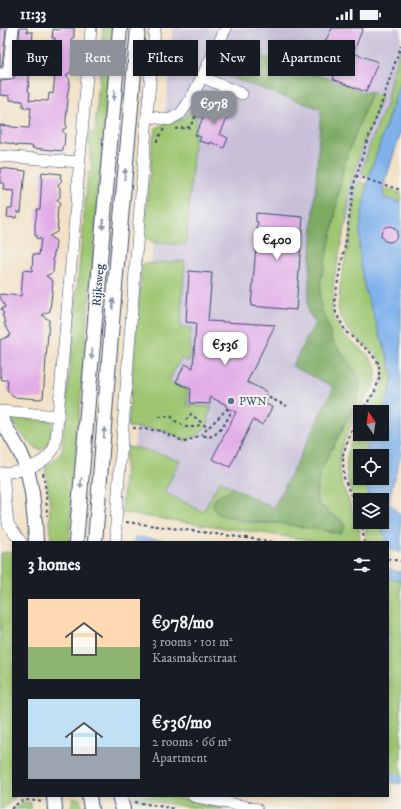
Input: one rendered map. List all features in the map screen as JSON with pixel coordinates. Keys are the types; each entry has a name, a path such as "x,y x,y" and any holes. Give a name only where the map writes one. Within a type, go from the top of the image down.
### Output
{"main road":[{"name":"Rijksweg","path":"76,541 120,28"},
{"name":"Rijksweg","path":"95,541 114,297 138,28"},
{"path":"0,416 27,468 32,494 36,541"},
{"path":"54,797 55,809"},
{"path":"89,797 91,809"},
{"path":"111,797 113,809"},
{"path":"119,797 122,809"}],"street":[{"path":"0,74 8,74 13,28"},
{"path":"20,541 8,524 2,473 15,472 27,468 45,459 54,449 91,28"},
{"path":"116,541 116,521 155,28"},
{"path":"147,116 169,120 181,113 192,97 226,28"},
{"path":"202,77 242,94"},
{"path":"0,156 80,162"},
{"path":"0,411 58,416"},
{"path":"198,797 257,809"}],"path":[{"path":"366,405 375,392 379,379 379,364 370,352 346,332 336,314 335,298 356,176 401,45"},
{"path":"156,148 157,140 163,130 190,127 203,101"},
{"path":"356,176 401,190"},
{"path":"265,402 266,399 270,398 287,406"},
{"path":"130,428 162,431 185,442 201,435 227,409 230,414 223,426 213,436 207,437 201,435"},
{"path":"186,420 191,414 208,428"},
{"path":"159,417 171,416 175,421 186,427 202,424"},
{"path":"353,428 343,455 344,478 353,500"},
{"path":"116,521 268,541"},
{"path":"363,529 364,541"},
{"path":"389,559 401,561"},
{"path":"11,809 18,802 26,800 37,801"},
{"path":"135,802 176,809"}],"shaded area":[{"path":"173,28 401,28 401,60 327,286 344,385 273,531 129,504 169,76 198,76 198,40 172,40"}],"green space":[{"path":"103,28 113,28 112,40 102,40"},
{"path":"401,48 401,79 369,177 361,174 368,150 386,105 393,71"},
{"path":"260,56 268,58 268,76 320,76 371,93 344,164 335,219 321,279 321,307 333,341 357,374 360,384 354,405 322,469 316,490 316,497 319,504 326,511 339,519 345,527 340,533 277,523 243,521 218,514 213,506 214,500 233,488 274,508 334,387 292,366 315,323 307,310 321,109 225,76 260,76"},
{"path":"99,76 109,76 69,541 51,541 49,496 45,470 62,451 88,172 92,172 88,133 95,133"},
{"path":"371,93 381,96 362,148 350,188 347,217 334,279 332,308 338,326 344,335 368,355 376,367 376,380 374,386 361,405 355,405 358,397 360,385 359,380 333,341 321,307 321,279 335,219 344,164"},
{"path":"191,110 196,117 186,245 151,242 144,236 153,139 156,128 166,123 183,119"},
{"path":"359,182 368,184 362,212 359,248 378,328 393,377 385,405 370,405 380,389 383,381 383,365 372,351 349,331 340,315 338,308 341,280 353,218 356,189"},
{"path":"383,188 401,193 401,202 384,198"},
{"path":"185,261 180,327 191,328 189,362 181,358 169,381 188,391 187,405 212,407 208,416 208,425 205,429 201,431 200,434 185,441 163,430 128,427 142,264"},
{"path":"353,409 353,420 342,447 340,472 342,484 353,512 353,529 359,529 360,541 317,541 122,513 126,447 143,449 180,460 164,492 203,512 220,481 233,488 220,496 218,514 243,521 277,523 335,533 345,527 343,522 319,504 316,492 320,472"},
{"path":"11,417 48,421 52,419 51,437 48,445 41,450 33,446 16,426"},
{"path":"353,437 353,441 369,441 367,449 353,449 353,485 367,485 368,493 353,493 353,495 348,482 346,459"},
{"path":"365,529 382,529 388,541 367,541"},
{"path":"12,551 12,797 15,797 3,809 0,809 0,553"},
{"path":"389,578 401,580 401,775 389,773"},
{"path":"173,797 228,809 205,809 125,798"},
{"path":"73,798 80,799 82,809 71,809"},
{"path":"22,802 31,803 31,809 15,809"}],"water":[{"path":"401,79 401,131 383,188 384,198 401,202 401,454 389,498 389,493 368,493 367,485 389,485 389,449 367,449 369,441 389,441 389,405 385,405 393,377 387,354 365,290 359,248 362,212 369,177"},
{"path":"389,503 401,516 401,552 390,550 389,541 382,529 389,529"},
{"path":"135,537 170,541 134,541"},
{"path":"389,569 401,572 401,580 389,578"},
{"path":"389,773 401,775 401,784 389,782"}],"building":[{"path":"0,28 6,28 2,67 0,67"},
{"path":"20,28 27,28 27,32 33,32 32,40 19,40"},
{"path":"59,28 74,28 74,37 70,40 70,73 66,75 70,80 67,98 66,128 62,130 65,134 63,151 32,148 33,146 14,145 0,142 0,125 29,128 31,108 23,108 23,101 10,100 10,96 0,95 0,81 11,80 15,76 29,76 29,100 48,101 49,93 53,94 55,76 62,76 62,40 55,40 55,38 52,38 53,29 59,30"},
{"path":"332,28 363,28 355,48 355,40 326,40"},
{"path":"355,54 378,62 366,92 333,79 334,76 355,76"},
{"path":"219,97 229,102 223,114 228,116 220,134 228,138 224,148 211,142 210,144 199,141 201,137 195,135 208,107 213,109"},
{"path":"0,168 26,171 21,212 17,212 16,218 7,217 8,208 12,208 14,191 3,190 4,183 0,183"},
{"path":"42,172 61,174 60,178 62,180 58,185 60,188 60,197 57,200 60,205 58,207 57,232 49,236 56,241 53,272 46,276 53,281 50,311 42,315 49,320 43,398 39,399 13,397 7,389 8,380 2,380 0,375 0,340 11,335 4,323 6,322 2,315 4,314 1,309 5,307 0,294 21,296 23,270 32,271 33,254 39,255 41,239 36,238 35,226 37,209 40,209"},
{"path":"256,213 303,217 296,310 251,306 258,222 256,222"},
{"path":"386,226 392,226 397,231 395,240 392,242 386,242 381,237 381,231"},
{"path":"189,271 212,273 208,321 275,325 247,382 267,392 262,402 272,407 263,425 253,420 230,467 212,459 236,412 227,408 225,404 210,397 210,404 190,403 191,389 176,382 185,364 193,368 196,323 186,322"}],"place":[{"name":"PWN","path":"231,401"}]}
